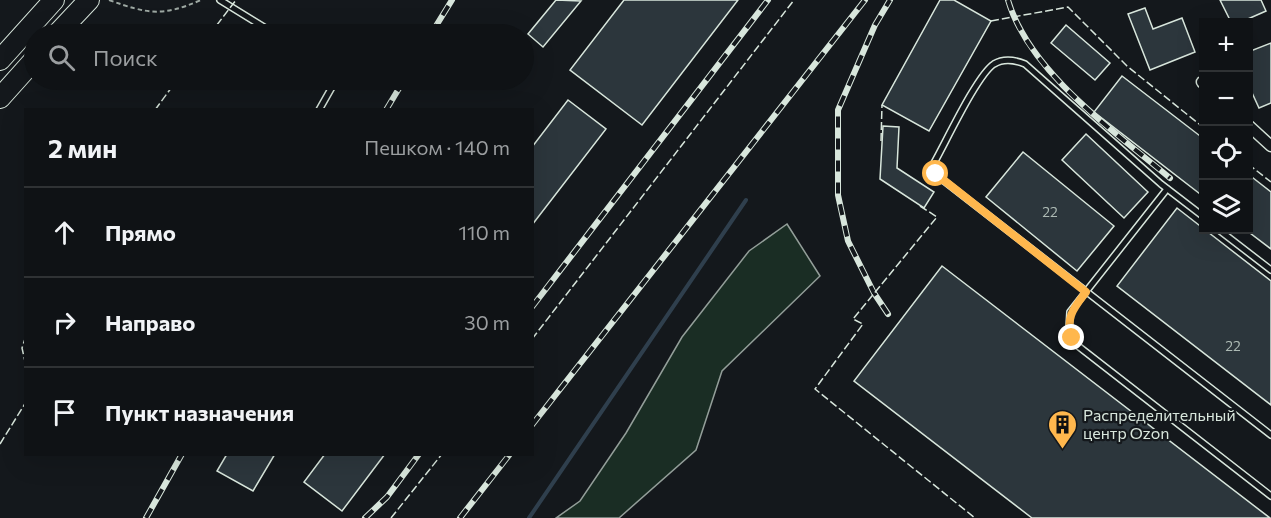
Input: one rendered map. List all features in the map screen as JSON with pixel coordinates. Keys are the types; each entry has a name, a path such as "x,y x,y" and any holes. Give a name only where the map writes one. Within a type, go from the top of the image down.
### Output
{"highway":[{"path":"32,24 54,0"},
{"path":"66,24 89,0"},
{"path":"0,60 24,33"},
{"path":"0,98 24,71"}],"street":[{"path":"1249,126 1271,146"}],"lane":[{"path":"220,0 259,24"},
{"path":"1199,214 1167,189 1025,64 1005,60 993,65 984,73 934,163 934,170 1086,292 1271,435"},
{"path":"320,108 330,90"},
{"path":"1167,189 1070,312 1068,322 1072,338 1078,346 1271,496"},
{"path":"1224,234 1271,270"}],"path":[{"path":"109,0 144,12 177,10 201,0"}],"green space":[{"path":"787,224 820,276 722,371 696,450 619,518 556,518 580,501 626,433 682,337 749,251"}],"building":[{"path":"556,0 581,1 543,47 534,39 534,27"},
{"path":"624,0 738,0 642,125 570,70"},
{"path":"940,0 954,0 991,21 929,131 882,105"},
{"path":"1220,0 1261,0 1266,11 1250,18 1229,18"},
{"path":"1145,8 1153,29 1182,18 1195,52 1150,70 1128,14"},
{"path":"1066,25 1110,63 1095,80 1051,43"},
{"path":"1271,43 1271,103 1259,108 1253,95 1253,50"},
{"path":"1122,76 1199,135 1199,193 1094,112"},
{"path":"568,100 606,129 534,222 534,144"},
{"path":"883,126 899,127 897,168 934,192 924,208 880,179"},
{"path":"1086,134 1148,192 1124,218 1062,160"},
{"path":"1023,152 1114,226 1077,271 986,197"},
{"path":"1253,178 1271,192 1271,249 1251,234"},
{"path":"1177,208 1199,225 1199,234 1210,234 1271,281 1271,405 1117,286"},
{"name":"Распределительный центр Ozon","path":"942,266 1270,518 1032,518 854,381"},
{"path":"226,456 274,456 253,491 217,471"},
{"path":"324,456 383,456 342,511 304,482"}],"waterway":[{"path":"529,518 746,200"}],"railway":[{"path":"437,24 452,0"},
{"path":"534,304 768,0"},
{"path":"534,422 865,0"},
{"path":"888,314 874,293 848,241 838,195 838,110 875,25 890,0"},
{"path":"1008,0 1034,52 1054,76 1076,99 1170,178"},
{"path":"387,108 398,90"},
{"path":"146,518 181,456"},
{"path":"365,518 387,497 418,456"},
{"path":"460,518 508,456"}],"fence":[{"path":"218,24 236,0"},
{"path":"534,336 794,0"},
{"path":"991,21 1068,7 1127,66 1202,126"},
{"path":"156,108 170,90"},
{"path":"881,141 882,105"},
{"path":"1253,168 1271,182"},
{"path":"920,206 937,217 853,319 863,324 815,389 975,518"},
{"path":"24,342 22,348 24,357"},
{"path":"0,444 24,405"},
{"path":"391,518 440,456"}],"place":[{"name":"Распределительный центр Ozon","path":"1062,450"}],"route":[{"path":"936,174 1086,292 1070,312 1068,322 1072,338"}]}
